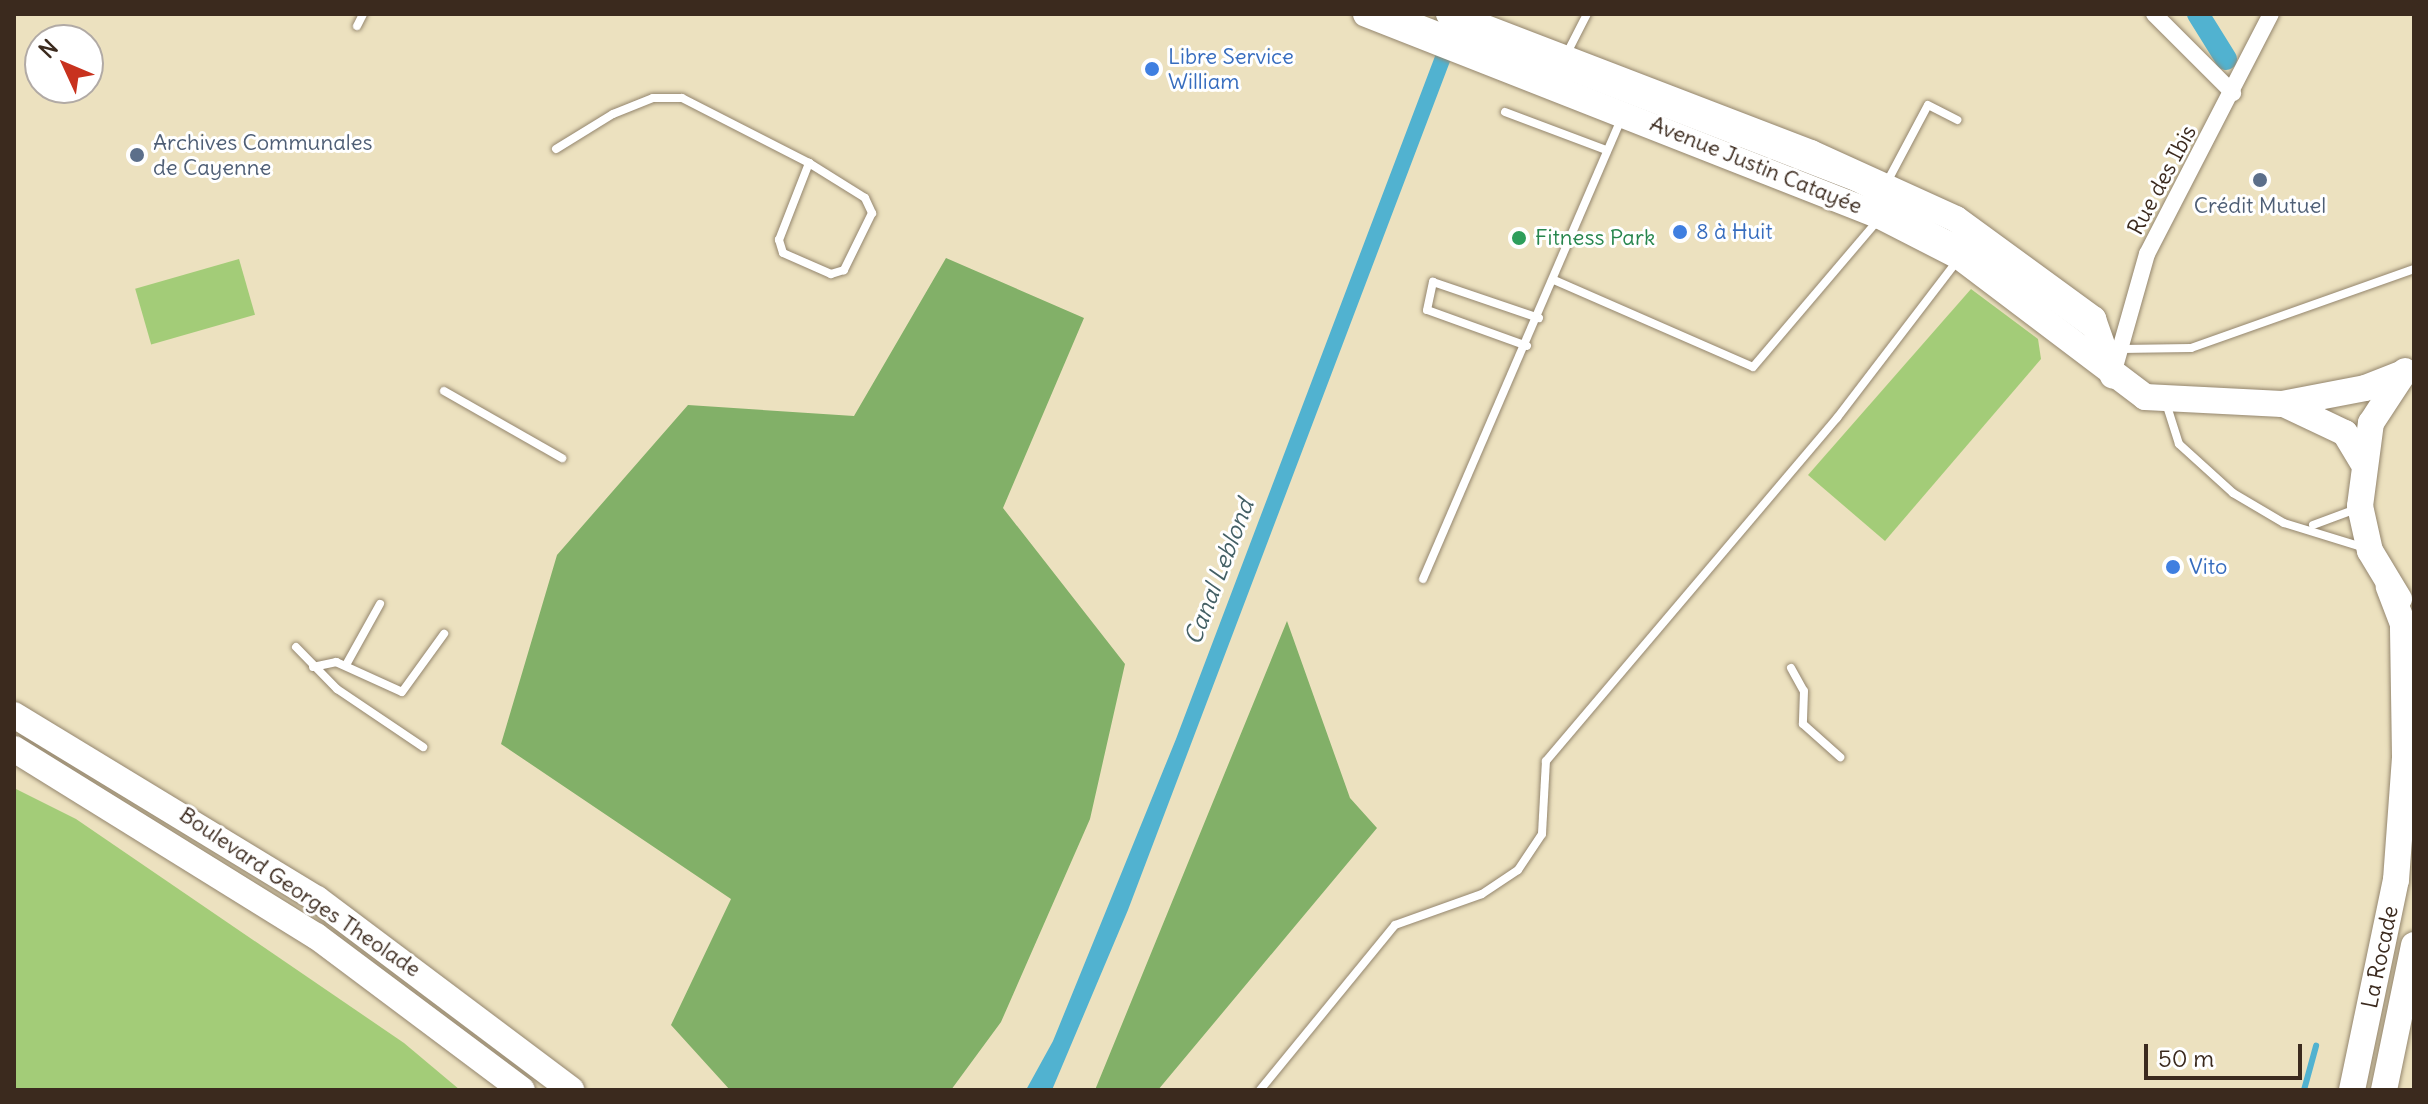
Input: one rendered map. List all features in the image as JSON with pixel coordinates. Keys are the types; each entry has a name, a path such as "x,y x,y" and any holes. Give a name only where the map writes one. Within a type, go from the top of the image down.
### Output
{"main road":[{"name":"Avenue Justin Catayée","path":"1366,14 1413,22 1478,42 1565,57 1886,185 1956,219 2048,283 2093,319 2110,346 2113,376"},
{"name":"Avenue Justin Catayée","path":"1449,14 1478,42 1624,112 1880,216 1960,257 2113,376 2166,403 2282,404 2365,388 2408,368"},
{"path":"2408,368 2371,423 2362,461 2360,506 2370,551 2389,587 2414,615"},
{"name":"Avenue Justin Catayée","path":"2282,404 2345,433 2362,461"},
{"name":"La Rocade","path":"2352,1090 2396,880 2401,818 2408,667 2403,624 2389,587"},
{"name":"Boulevard Georges Theolade","path":"14,715 317,899 571,1090"},
{"name":"Boulevard Georges Theolade","path":"14,749 316,936 522,1090"},
{"name":"La Rocade","path":"2384,1090 2414,945"}],"street":[{"path":"2154,14 2233,93"},
{"name":"Rue des Ibis","path":"2110,346 2147,254 2233,93 2271,14"}],"lane":[{"path":"357,26 363,14"},
{"path":"1565,57 1587,14"},
{"path":"1478,42 1854,187 1964,242 2110,346 2191,348 2414,269"},
{"path":"556,149 613,114 653,98 682,98 809,163 865,198 872,213 844,270 831,274 783,253 779,240 809,163"},
{"path":"1886,185 1928,105 1957,120"},
{"path":"1505,112 1606,150"},
{"path":"1423,579 1527,346 1624,112"},
{"path":"1554,280 1753,367 1880,216"},
{"path":"1260,1090 1395,925 1482,894 1518,870 1542,834 1546,761 1837,418 1960,257"},
{"path":"1527,346 1427,310 1428,293 1438,280 1539,318"},
{"path":"444,391 562,458"},
{"path":"2166,403 2179,444 2233,493 2284,523 2308,526 2370,551"},
{"path":"2308,526 2360,506"},
{"path":"346,665 380,604"},
{"path":"313,667 346,665 402,692 444,634"},
{"path":"296,647 313,667 423,747"},
{"path":"1791,668 1804,691 1803,724 1840,757"}],"green space":[{"path":"946,258 1084,318 1003,508 1125,664 1090,819 1001,1022 951,1090 730,1090 671,1025 731,899 501,744 557,555 688,405 854,416"},
{"path":"239,259 255,315 151,345 135,289"},
{"path":"1971,289 2038,339 2041,359 1885,541 1808,475"},
{"path":"1287,621 1350,798 1377,828 1158,1090 1095,1090"},
{"path":"14,788 76,819 404,1043 460,1090 14,1090"}],"water":[{"path":"1451,14 1468,14 1128,910 1052,1090 1026,1090 1053,1041 1176,739"}],"waterway":[{"path":"2198,14 2226,59"},
{"path":"2304,1090 2316,1046"}],"place":[{"name":"Libre Service William","path":"1152,69"},
{"name":"Archives Communales de Cayenne","path":"137,155"},
{"name":"Crédit Mutuel","path":"2260,180"},
{"name":"8 à Huit","path":"1680,232"},
{"name":"Fitness Park","path":"1519,238"},
{"name":"Vito","path":"2173,567"}],"water label":[{"name":"Canal Leblond","path":"1219,572"}]}
